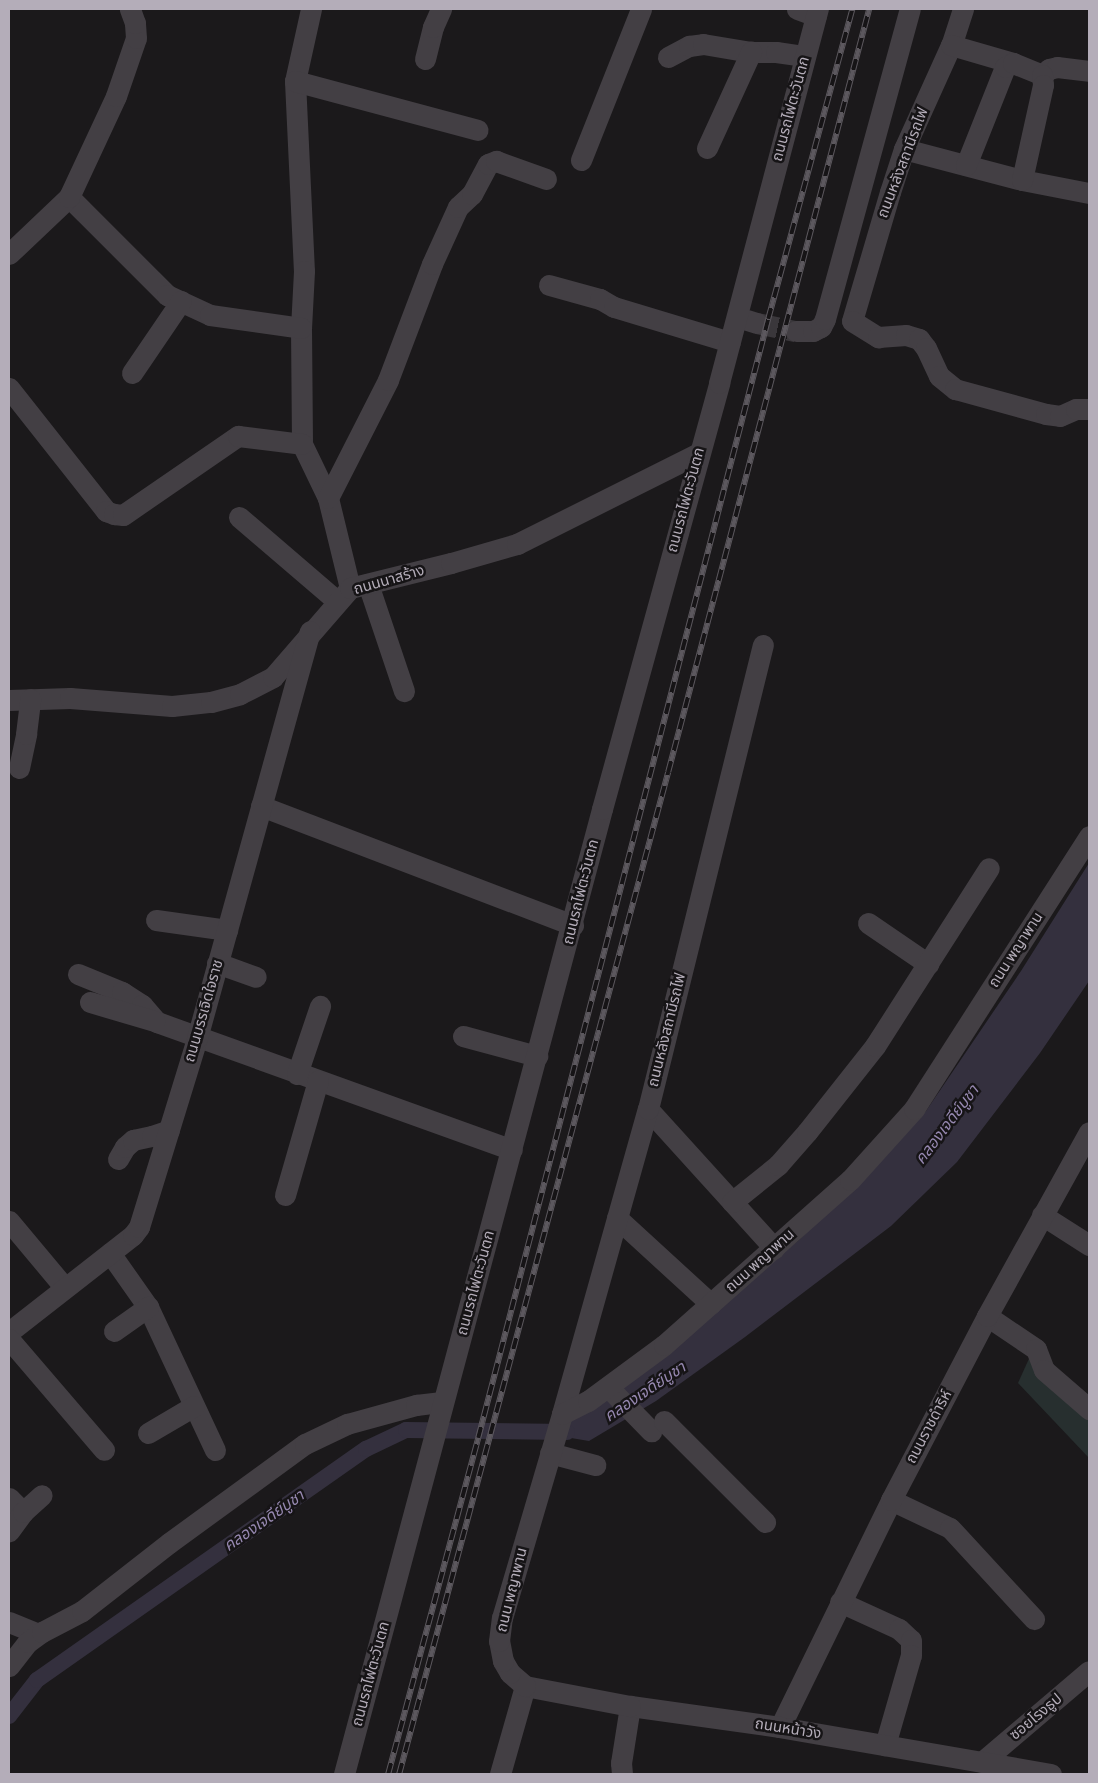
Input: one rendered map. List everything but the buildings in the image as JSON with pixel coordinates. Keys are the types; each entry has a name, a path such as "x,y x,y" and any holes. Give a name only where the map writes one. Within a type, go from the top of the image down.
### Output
{"street":[{"path":"9,254 69,197 116,96 136,38 135,24 130,9"},
{"path":"311,9 295,81 304,271 301,328 302,444 328,498 352,591 404,691"},
{"path":"425,59 433,27 441,9"},
{"path":"581,160 641,9"},
{"path":"796,331 813,331 821,327 825,318 910,9"},
{"name":"ถนนหลังสถานีรถไฟ","path":"963,9 951,45 904,149 852,321 878,337 906,335 919,339 926,348 939,376 955,389 1046,414 1060,416 1076,409 1089,409"},
{"path":"580,898 612,820 752,321 816,11"},
{"name":"ถนนรถไฟตะวันตก","path":"344,1774 730,342 816,11"},
{"path":"668,56 689,46 704,44 751,52 776,52 805,56"},
{"path":"951,45 1013,63 1042,75"},
{"path":"707,148 751,52"},
{"path":"966,165 1005,67 1013,63"},
{"path":"1042,75 1050,69 1057,67 1089,71"},
{"path":"1022,180 1043,85 1042,75"},
{"path":"295,81 478,130"},
{"path":"904,149 1022,180 1089,193"},
{"path":"328,498 388,380 432,264 458,206 472,194 488,164 496,161 546,180"},
{"path":"69,197 167,295 210,315 301,328"},
{"path":"549,285 600,298 614,307 730,342"},
{"path":"132,374 181,301"},
{"path":"9,388 106,511 114,514 123,515 238,436 302,444"},
{"name":"ถนนนาสร้าง","path":"19,699 70,698 172,706 211,702 240,694 273,677 310,631 352,591 517,544 699,453"},
{"path":"239,517 352,591"},
{"name":"ถนนบรรเจิดใจราช","path":"9,1332 133,1235 139,1227 197,1038 310,631"},
{"name":"ถนนหลังสถานีรถไฟ","path":"561,1416 648,1109 763,645"},
{"path":"19,699 26,734 19,768"},
{"path":"261,806 573,925"},
{"name":"ถนน พญาพาน","path":"525,1686 510,1673 503,1661 499,1641 502,1618 561,1416 588,1401 612,1391 850,1180 914,1109 1089,836"},
{"path":"732,1202 778,1165 807,1132 875,1046 989,868"},
{"path":"156,920 227,930"},
{"path":"868,924 928,964"},
{"path":"218,963 256,977"},
{"path":"78,974 122,992 142,1005 157,1022"},
{"path":"90,1002 157,1022 512,1150"},
{"path":"297,1074 320,1006"},
{"path":"463,1036 538,1056"},
{"path":"285,1195 318,1081"},
{"path":"648,1109 774,1248"},
{"path":"118,1159 125,1147 133,1140 169,1130"},
{"name":"ถนนราชดำริห์","path":"780,1727 891,1500 987,1316 1089,1132"},
{"path":"1042,1215 1089,1245"},
{"path":"617,1218 711,1304"},
{"path":"9,1221 65,1288"},
{"path":"110,1252 148,1308 215,1450"},
{"path":"114,1331 148,1308"},
{"path":"987,1316 1036,1349 1044,1370 1089,1410"},
{"path":"9,1339 104,1450"},
{"path":"612,1391 765,1522"},
{"path":"9,1666 28,1642 38,1634 82,1611 168,1543 305,1444 347,1424 416,1405 438,1421"},
{"path":"148,1433 194,1406"},
{"path":"551,1450 595,1465"},
{"path":"9,1531 16,1505 42,1495"},
{"path":"891,1500 950,1528 1034,1619"},
{"path":"840,1602 898,1629 911,1640 911,1656 885,1745"},
{"path":"9,1622 38,1634"},
{"name":"ซอยโรงธูป","path":"982,1762 1089,1671"},
{"path":"500,1774 525,1686"},
{"name":"ถนนหน้าวัง","path":"525,1686 630,1706 780,1727 1051,1774"},
{"path":"622,1774 621,1762 630,1706"}],"shaded area":[{"path":"1032,1352 1089,1415 1089,1458 1018,1383"}],"water":[{"path":"1089,863 1089,981 1040,1053 957,1162 891,1226 745,1337 656,1401 589,1441 559,1436 566,1420 634,1376 799,1240 926,1111 1021,971"}],"waterway":[{"name":"คลองเจดีย์บูชา","path":"9,1716 37,1680 366,1449 406,1430 567,1432"}],"tunnel":[{"path":"757,323 796,331"}],"railway":[{"path":"388,1774 478,1438 768,319 852,9"},
{"path":"399,1774 668,772 869,9"}]}
